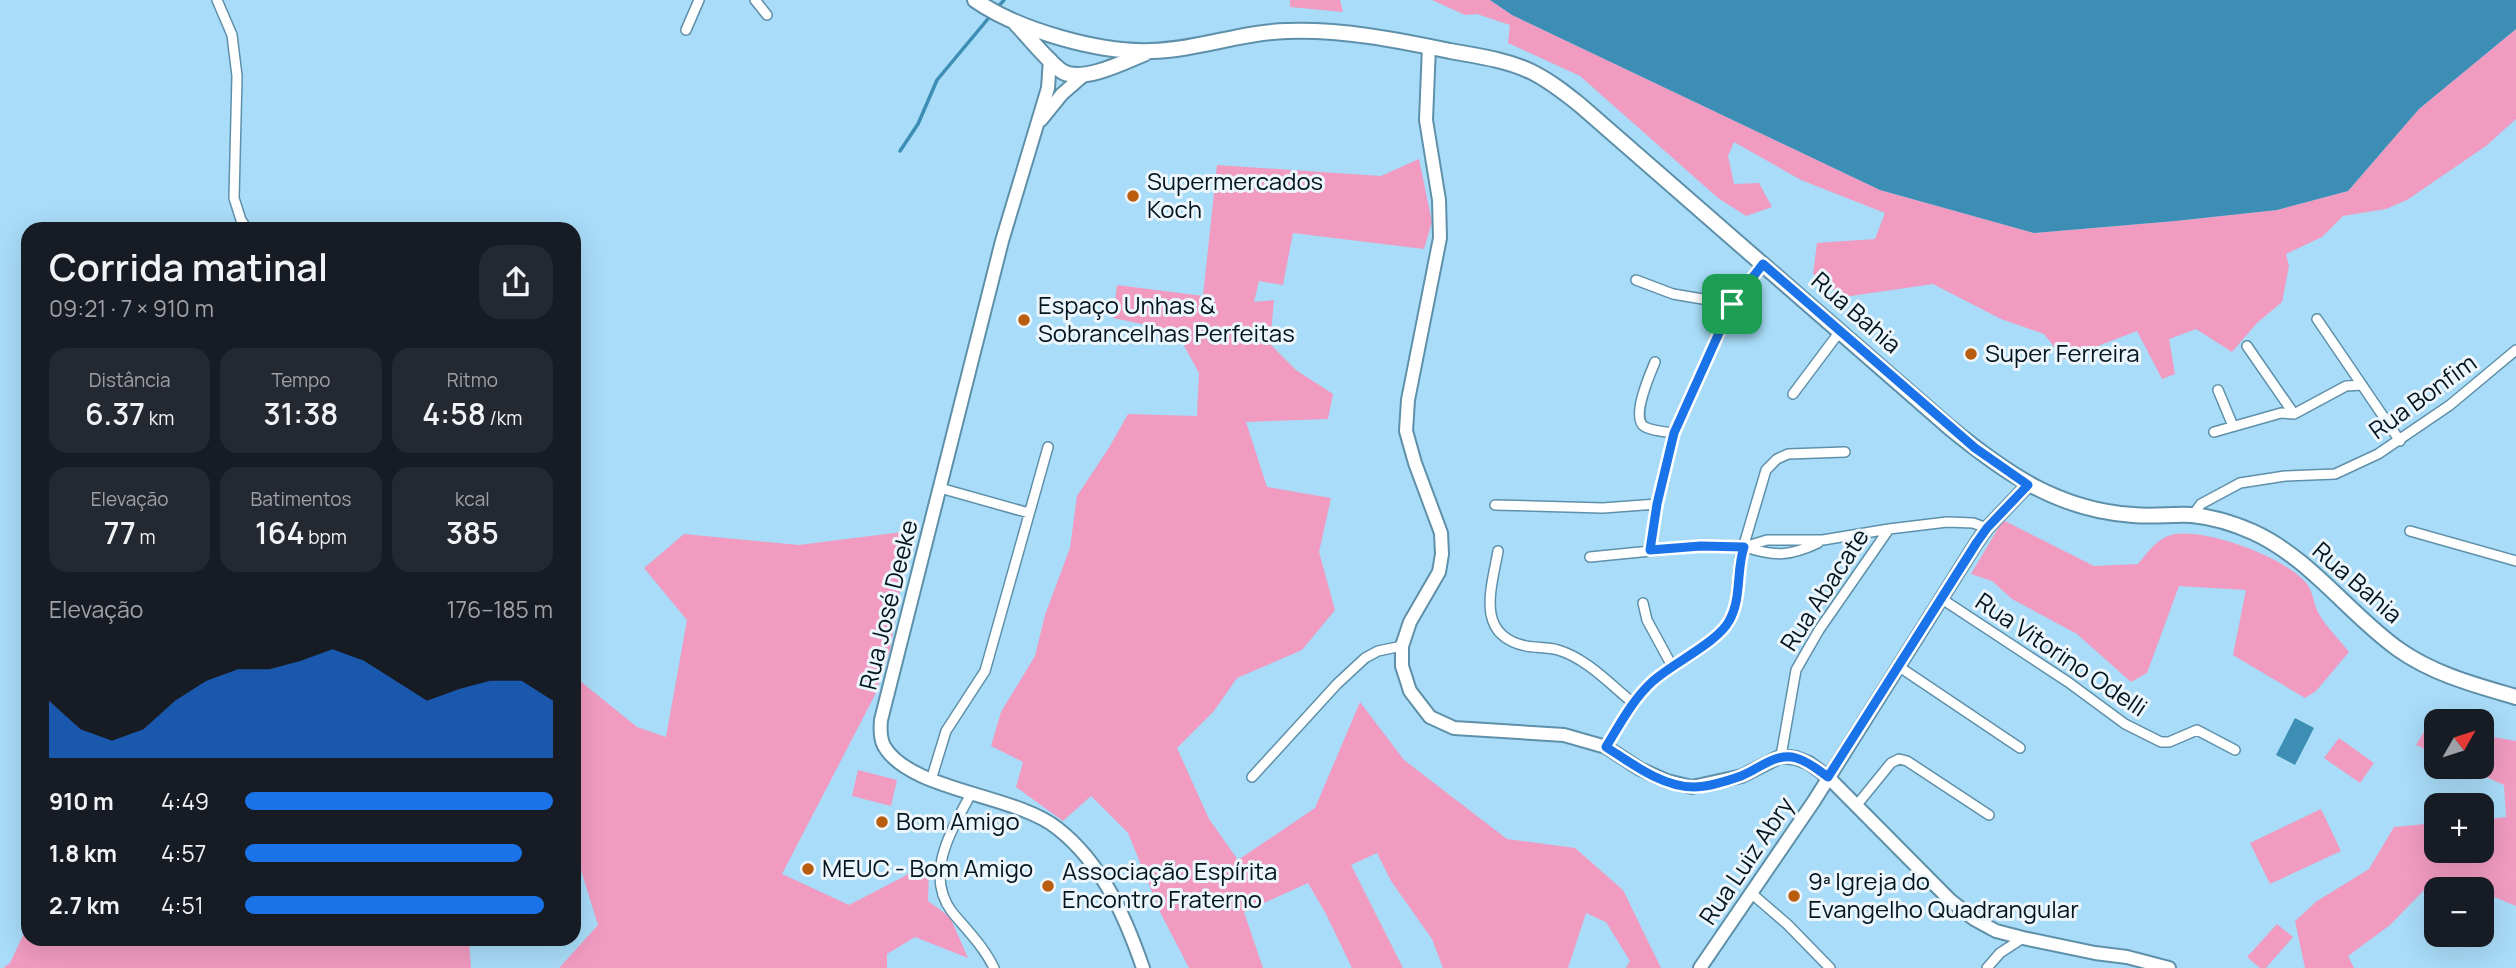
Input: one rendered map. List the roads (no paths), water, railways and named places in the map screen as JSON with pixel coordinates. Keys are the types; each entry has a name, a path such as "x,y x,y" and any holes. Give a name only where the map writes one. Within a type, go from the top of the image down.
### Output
{"main road":[{"name":"Rua Bahia","path":"976,1 1012,20 1092,46 1151,51 1286,31 1335,32 1429,46 1497,60 1531,72 1558,88 1975,448 2028,485 2068,502 2104,512 2149,516 2193,515 2236,525 2280,548 2305,566 2375,630 2419,662 2467,682 2516,696"},
{"name":"Rua Bahia","path":"1012,20 1064,73 1085,74 1110,68 1151,51"},
{"path":"1050,59 1053,47 1061,37"},
{"path":"1085,74 1095,55 1092,46"}],"street":[{"path":"216,0 232,35 237,76 234,198 242,222"},
{"path":"686,30 698,0"},
{"path":"755,0 767,15"},
{"path":"1429,46 1426,120 1439,200 1440,238 1408,400 1406,431 1441,533 1442,554 1438,572 1410,622 1402,646 1402,667 1410,691 1430,717 1465,729 1564,735 1606,747 1640,769 1667,781 1692,787 1742,776 1781,756 1796,758 1809,763 1828,777 1950,900 1974,919 2023,939 2127,957 2169,968"},
{"name":"Rua José Deeke","path":"1050,59 1048,88 1002,241 881,720 880,734 886,749 895,759 931,780 1035,814 1057,827 1077,846 1108,887 1124,914 1143,968"},
{"name":"Rua José Deeke","path":"1037,126 1062,94 1085,74"},
{"path":"1650,550 1657,504 1674,433 1732,304 1763,264"},
{"path":"1636,280 1673,294 1732,304"},
{"path":"2317,318 2400,441"},
{"path":"1793,394 1841,330"},
{"path":"2247,346 2294,414"},
{"name":"Rua Bonfim","path":"2193,515 2201,503 2240,483 2285,476 2335,474 2378,454 2451,405 2516,350"},
{"path":"1655,362 1645,388 1640,421 1644,427 1674,433"},
{"path":"2214,432 2281,413 2294,414 2346,386 2362,385"},
{"path":"2218,390 2233,426"},
{"path":"931,780 946,731 985,671 1048,447"},
{"path":"1606,747 1633,704 1652,682 1729,623 1735,607 1740,558 1766,470 1777,458 1788,454 1845,452"},
{"name":"Rua Luiz Abry","path":"1700,968 1828,777 1987,528 2028,485"},
{"path":"940,488 1029,513"},
{"path":"1495,505 1603,508 1657,504"},
{"path":"1590,557 1701,546 1744,547 1767,540 1823,540 1947,522 1973,523 1987,528"},
{"name":"Rua Abacate","path":"1781,756 1796,670 1819,630 1889,529"},
{"path":"2410,531 2516,561"},
{"path":"1498,551 1489,604 1492,623 1500,634 1523,645 1557,649 1577,658 1633,704"},
{"name":"Rua Vitorino Odelli","path":"1942,599 2068,682 2125,724 2161,742 2169,742 2197,730 2235,750"},
{"path":"1643,603 1647,620 1672,666"},
{"path":"1252,777 1337,684 1365,658 1378,651 1402,646"},
{"path":"1899,666 2021,748"},
{"path":"1856,806 1891,763 1899,758 1989,815"},
{"path":"972,792 944,849 940,878 942,892 950,908 982,948 994,968"},
{"path":"1751,893 1787,924 1830,968"},
{"path":"1987,968 2000,953 2023,939"}],"water":[{"path":"1490,0 2516,0 2516,29 2419,109 2348,191 2277,210 2034,233 1880,190 1512,15"},
{"path":"2295,718 2314,728 2295,765 2276,755"}],"waterway":[{"path":"997,8 1004,0"},
{"path":"900,151 918,124 937,80 992,14"}],"place":[{"name":"Supermercados Koch","path":"1133,196"},
{"name":"Espaço Unhas & Sobrancelhas Perfeitas","path":"1024,320"},
{"name":"Super Ferreira","path":"1971,354"},
{"name":"Bom Amigo","path":"882,822"},
{"name":"MEUC - Bom Amigo","path":"808,869"},
{"name":"Associação Espírita Encontro Fraterno","path":"1048,886"},
{"name":"9ª Igreja do Evangelho Quadrangular","path":"1794,896"}]}
